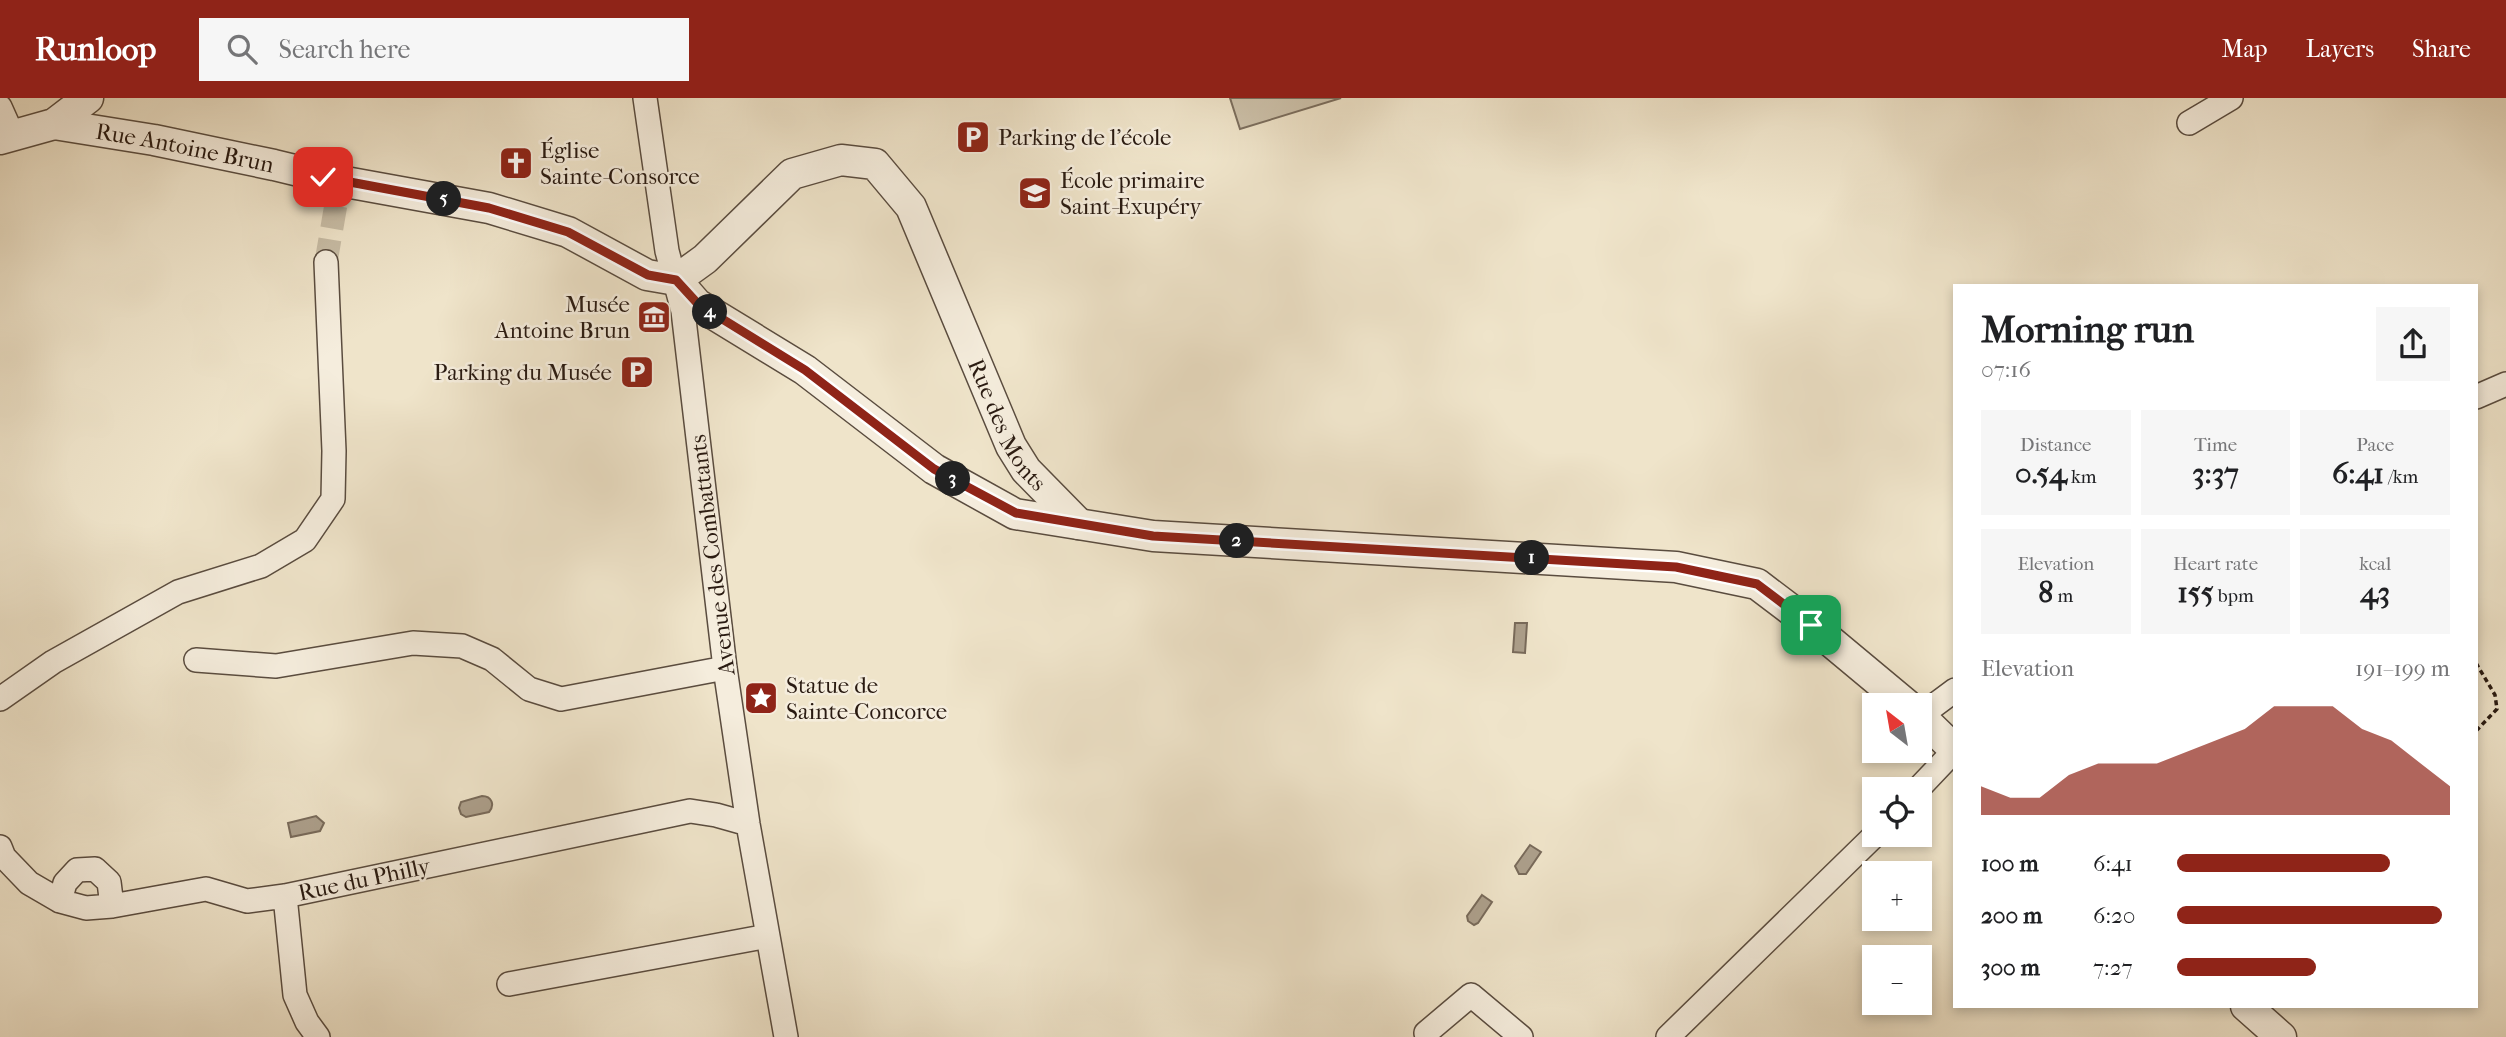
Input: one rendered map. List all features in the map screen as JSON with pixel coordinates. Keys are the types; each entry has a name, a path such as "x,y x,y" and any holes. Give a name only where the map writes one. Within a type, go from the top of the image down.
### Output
{"street":[{"path":"0,107 6,137 54,124 88,98"},
{"name":"Avenue des Combattants","path":"645,98 667,251 682,311 725,668 748,824 786,1037"},
{"path":"2189,123 2231,98"},
{"name":"Rue Antoine Brun","path":"54,124 154,140 340,181 489,208 568,232 648,275 676,280"},
{"name":"Rue des Monts","path":"676,280 705,259 792,174 841,160 875,164 911,207 1000,422 1022,464 1079,524"},
{"path":"0,699 53,662 178,592 261,566 305,540 333,499 334,451 326,262"},
{"path":"676,280 698,304 805,370 934,469 1016,513 1153,536 1676,567 1757,584 1893,693"},
{"path":"2478,396 2506,384"},
{"path":"995,504 1009,497 1018,487 1022,464"},
{"path":"195,660 276,666 413,643 462,646 492,659 529,689 561,699 725,668"},
{"path":"1932,707 1953,691"},
{"path":"1932,728 1953,748"},
{"path":"1929,777 1953,752"},
{"name":"Rue du Philly","path":"0,847 4,857 29,883 60,901 86,908 206,889 247,901 285,896 690,811 748,824"},
{"path":"1668,1037 1863,847"},
{"path":"60,901 65,883 77,870 95,869 109,882 112,906"},
{"path":"285,896 295,995 307,1022 318,1037"},
{"path":"509,984 768,936"},
{"path":"1426,1033 1471,996 1521,1037"},
{"path":"2248,1008 2281,1037"}],"path":[{"path":"2478,666 2495,695 2497,709 2478,728"}],"shaded area":[{"path":"1230,98 1341,98 1240,129"},
{"path":"1515,623 1527,623 1525,653 1513,652"},
{"path":"482,796 492,801 489,812 466,817 461,814 461,802"},
{"path":"316,816 324,823 320,831 291,837 288,823"},
{"path":"1530,845 1541,852 1526,874 1519,874 1515,866"},
{"path":"1482,895 1492,902 1474,925 1468,921 1467,916"}],"tunnel":[{"path":"326,262 340,181"}],"place":[{"name":"Parking de l'école","path":"973,137"},
{"name":"Église Sainte-Consorce","path":"516,163"},
{"name":"École primaire Saint-Exupéry","path":"1035,193"},
{"name":"Musée Antoine Brun","path":"654,317"},
{"name":"Parking du Musée","path":"637,372"},
{"name":"Statue de Sainte-Concorce","path":"761,698"}],"route":[{"path":"323,177 489,208 568,232 648,275 676,280 698,304 805,370 934,469 1016,513 1153,536 1676,567 1757,584 1811,625"}]}
